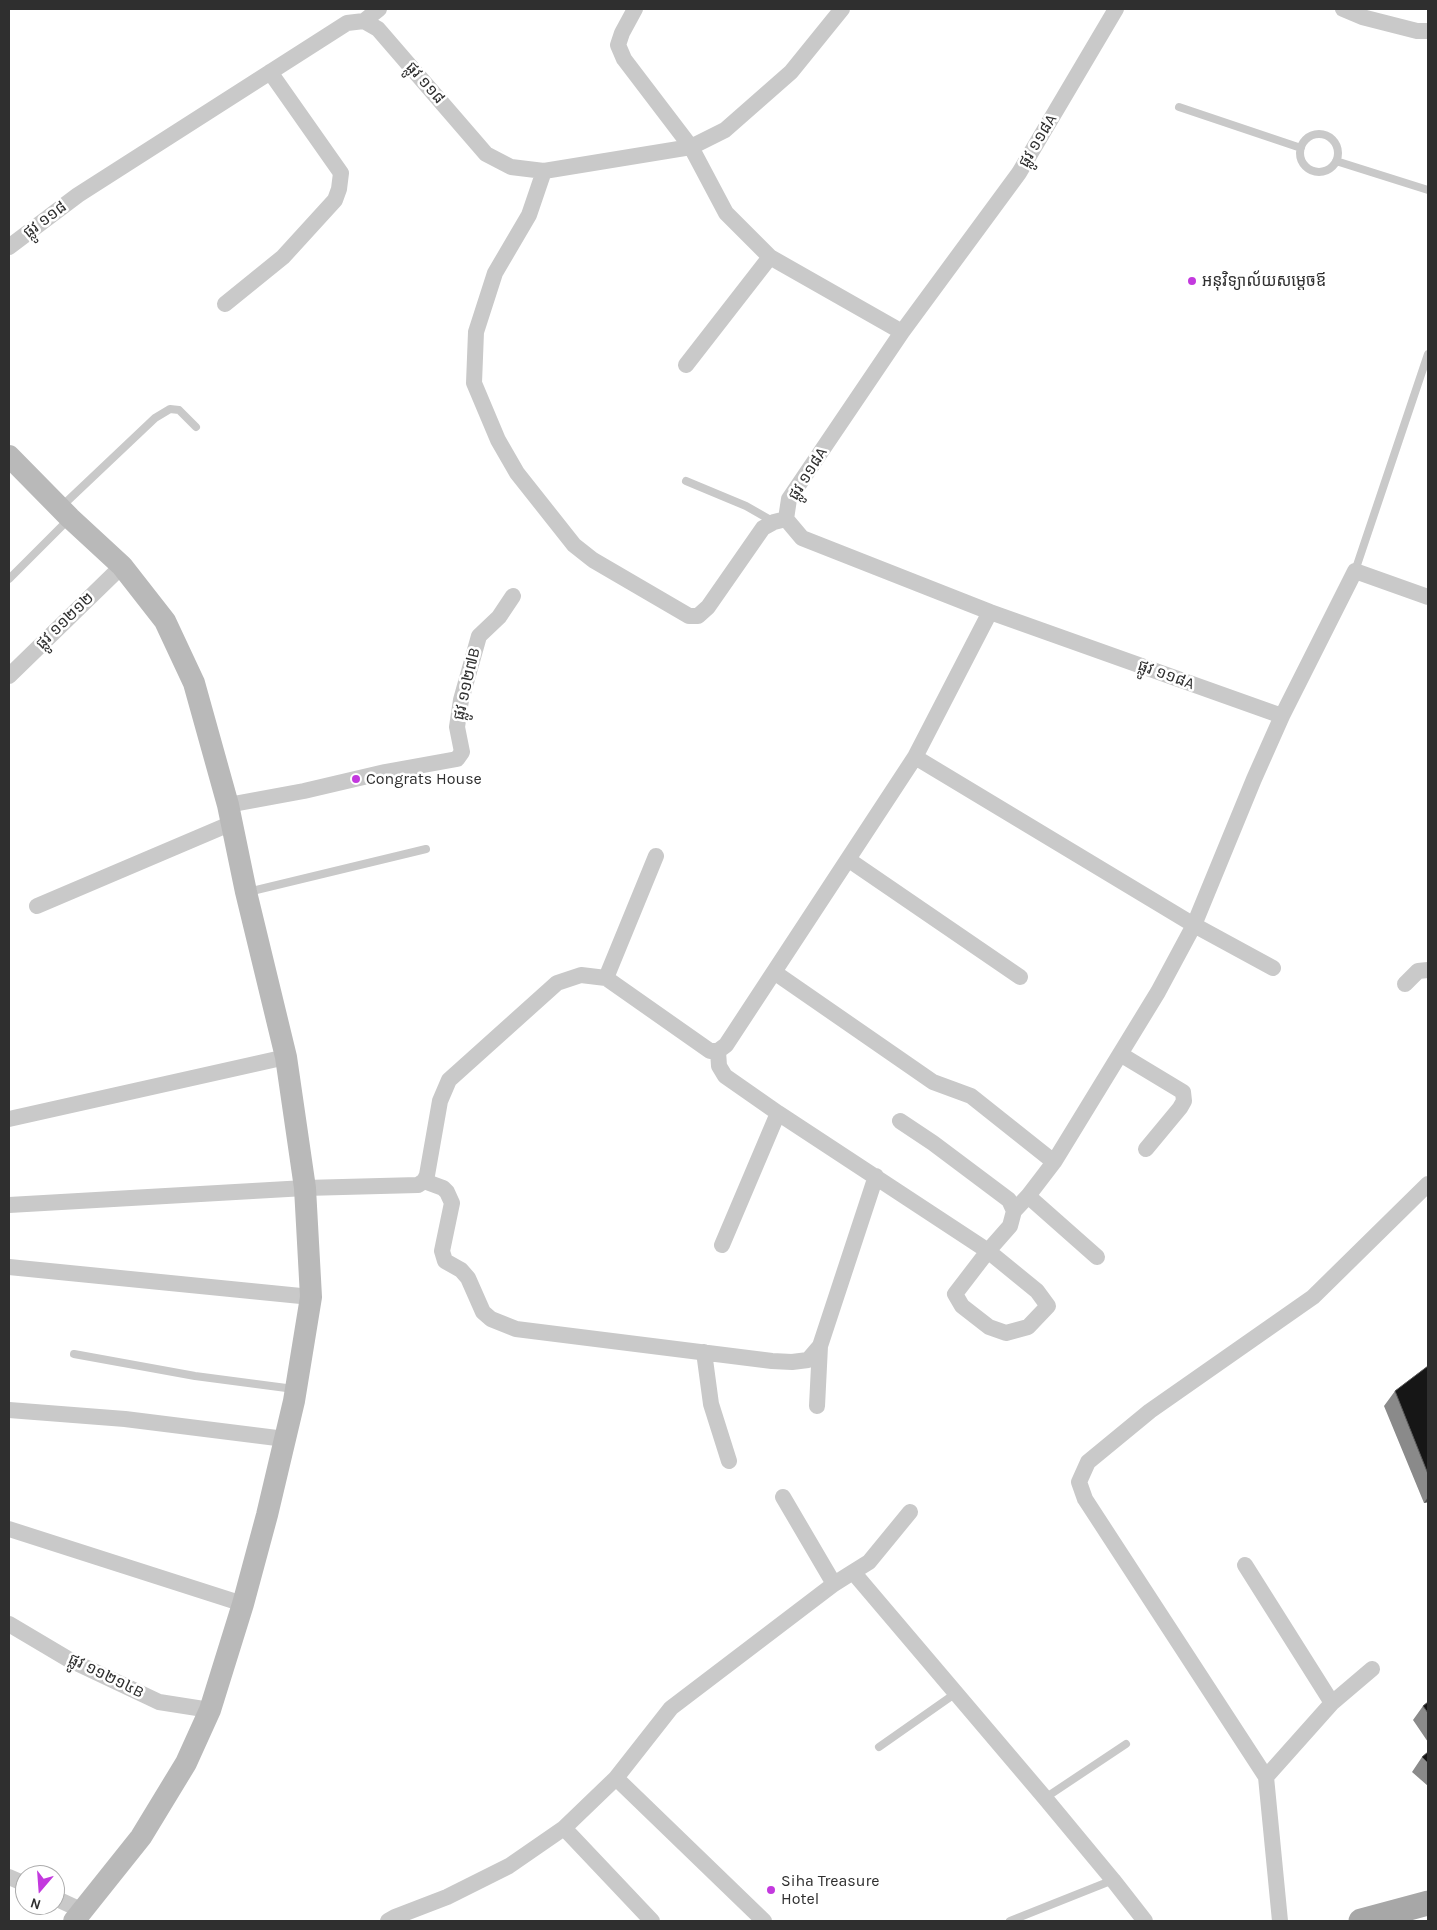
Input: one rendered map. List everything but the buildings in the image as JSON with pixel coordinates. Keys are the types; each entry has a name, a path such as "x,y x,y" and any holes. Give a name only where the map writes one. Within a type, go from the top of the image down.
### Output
{"main road":[{"path":"9,456 65,513 122,566 165,621 194,683 230,814 246,892 286,1057 306,1188 311,1297 296,1389 243,1604 210,1710 186,1763 141,1837 79,1916"},
{"path":"1361,1921 1428,1903"}],"street":[{"path":"364,21 379,9"},
{"path":"635,9 622,33 618,45 624,59 691,147 726,213 770,257 902,332"},
{"name":"ផ្លូវ ១១៨","path":"9,247 78,195 347,23 364,21 378,29 486,154 511,167 544,171 691,147 724,130 791,72 842,9"},
{"name":"ផ្លូវ ១១៨A","path":"1116,9 1019,173 902,332 789,499 780,520 802,538 990,612 1282,716"},
{"path":"1343,9 1362,17 1416,31 1428,31"},
{"path":"225,304 283,257 335,200 339,189 341,174 270,72"},
{"path":"544,171 529,214 495,273 476,332 474,383 498,440 517,473 574,545 594,560 689,616 698,616 708,607 764,528 780,520"},
{"path":"686,365 770,257"},
{"name":"ផ្លូវ ១១២១២","path":"9,676 122,566"},
{"path":"718,1052 719,1066 725,1076 988,1251 1037,1291 1048,1306 1028,1327 1006,1332 989,1327 962,1306 955,1294 988,1251 1010,1226 1014,1211 1054,1162 1158,992 1194,925 1282,716 1355,571 1428,597"},
{"name":"ផ្លូវ ១១២៧B","path":"37,906 230,814 304,791 385,772 457,759 462,752 457,727 461,700 479,636 499,617 513,596"},
{"path":"9,1205 306,1188 418,1186 427,1175 440,1100 450,1080 557,983 581,975 606,978 710,1051 718,1052 726,1045 915,758 990,612"},
{"path":"915,758 1194,925 1273,968"},
{"path":"606,978 656,856"},
{"path":"848,860 1020,977"},
{"path":"1405,984 1418,971 1428,970"},
{"path":"774,972 933,1082 972,1096 1054,1162"},
{"path":"1120,1054 1183,1092 1184,1101 1180,1108 1146,1149"},
{"path":"9,1120 286,1057"},
{"path":"722,1245 778,1113"},
{"path":"900,1121 933,1143 1009,1200 1014,1211"},
{"path":"817,1406 820,1346 876,1176"},
{"path":"424,1181 443,1188 447,1192 452,1203 442,1251 446,1261 462,1270 468,1278 483,1312 491,1320 516,1329 792,1362 808,1360 820,1346"},
{"path":"1280,1921 1266,1777 1085,1500 1079,1482 1088,1462 1150,1411 1313,1297 1428,1184"},
{"path":"1028,1196 1097,1257"},
{"path":"9,1267 311,1297"},
{"path":"704,1352 711,1404 729,1461"},
{"path":"9,1410 125,1419 285,1439"},
{"path":"783,1498 834,1584"},
{"path":"388,1921 447,1897 509,1866 564,1828 616,1778 671,1708 834,1584 868,1562 910,1512"},
{"path":"9,1529 243,1604"},
{"path":"1245,1565 1332,1703"},
{"path":"853,1572 1045,1798 1145,1921"},
{"name":"ផ្លូវ ១១២១៤B","path":"9,1624 68,1659 159,1702 210,1710"},
{"path":"1266,1777 1332,1703 1372,1669"},
{"path":"616,1778 764,1921"},
{"path":"564,1828 652,1921"},
{"path":"65,1906 79,1916"}],"lane":[{"path":"1179,107 1301,148"},
{"path":"1322,135 1334,142 1337,148 1336,161 1326,171 1315,172 1302,162 1301,148 1309,137 1322,135"},
{"path":"1336,161 1428,190"},
{"path":"1355,571 1428,354"},
{"path":"9,579 65,513 155,418 170,409 179,410 196,427"},
{"path":"686,481 780,520"},
{"path":"246,892 426,849"},
{"path":"74,1354 195,1376 296,1389"},
{"path":"879,1747 956,1693"},
{"path":"1045,1798 1126,1744"},
{"path":"1010,1921 1113,1880"}],"place":[{"name":"អនុវិទ្យាល័យសម្តេចឪ","path":"1192,281"},
{"name":"Congrats House","path":"356,779"},
{"name":"Siha Treasure Hotel","path":"771,1890"}]}
